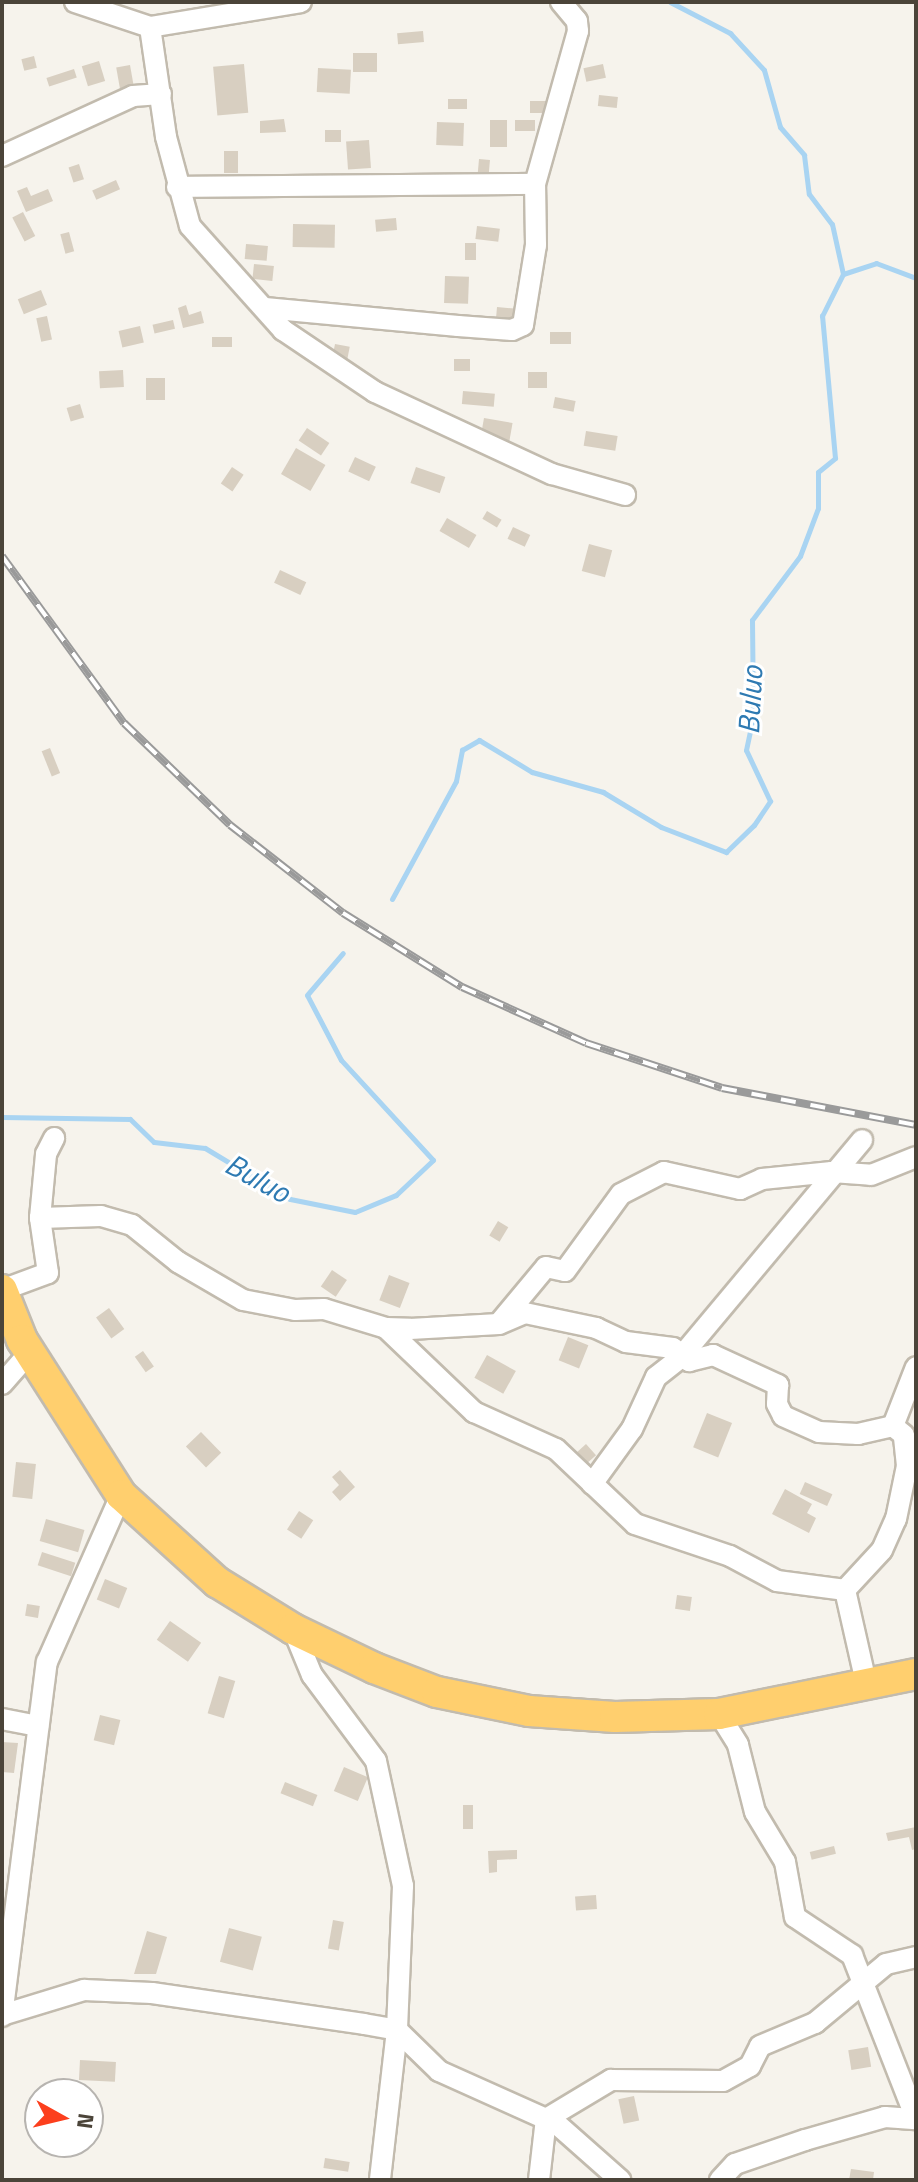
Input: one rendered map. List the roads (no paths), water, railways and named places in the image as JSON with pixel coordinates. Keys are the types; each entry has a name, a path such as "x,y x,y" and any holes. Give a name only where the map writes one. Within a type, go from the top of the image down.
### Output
{"highway":[{"path":"2,1290 30,1352 121,1495 217,1582 293,1629 437,1692 529,1711 615,1717 719,1714 867,1687 916,1674"}],"street":[{"path":"75,2 150,27 301,2"},
{"path":"265,308 512,330 523,325 536,245 535,184 578,31 577,21 561,2"},
{"path":"150,27 177,187 190,226 283,330 375,392 552,474 625,495"},
{"path":"2,156 133,96 161,94"},
{"path":"177,187 535,184"},
{"path":"2,1290 48,1273 40,1218 46,1154 54,1138"},
{"path":"592,1484 632,1429 656,1377 680,1358 832,1172 862,1140"},
{"path":"499,1324 546,1267 565,1271 621,1194 664,1172 740,1189 762,1179 832,1172 871,1175 916,1157"},
{"path":"40,1218 101,1216 132,1225 178,1262 243,1300 295,1310 324,1309 386,1328 499,1324 525,1313 596,1328 626,1342 673,1348 680,1358"},
{"path":"386,1328 474,1412 556,1449 635,1524 730,1556 777,1581 845,1590"},
{"path":"2,1384 30,1352"},
{"path":"680,1358 713,1355 778,1385 777,1404 783,1416 819,1432 858,1434 893,1426"},
{"path":"893,1426 916,1367"},
{"path":"845,1590 889,1538 903,1495 904,1435 893,1426"},
{"path":"121,1495 59,1625 47,1662 2,2016 84,1990 152,1993 397,2030 439,2071 548,2119 620,2180"},
{"path":"845,1590 867,1687"},
{"path":"293,1629 312,1675 364,1742 384,1787 405,1903 397,2030 380,2180"},
{"path":"719,1714 738,1745 755,1812 785,1862 798,1922 847,1949 864,1982 916,2118 885,2117 805,2140 735,2164 720,2180"},
{"path":"2,1719 38,1726"},
{"path":"539,2180 548,2119 611,2080 723,2081 750,2066 760,2046 815,2023 894,1959 916,1957"}],"waterway":[{"path":"670,2 730,33 764,70 780,127 804,155 809,194 832,224 843,274"},
{"name":"Buluo","path":"392,899 456,781 462,750 479,740 532,772 603,792 661,827 726,852 754,825 770,801 746,750 753,716 752,620 800,556 818,508 818,472 835,458 822,316 843,274 876,263 916,278"},
{"name":"Buluo","path":"2,1117 130,1119 154,1142 205,1148 290,1199 355,1212 396,1195 433,1160 341,1060 307,995 343,953"}],"railway":[{"path":"2,556 124,723 230,825 343,913 462,987 586,1043 722,1088 916,1125"}]}
